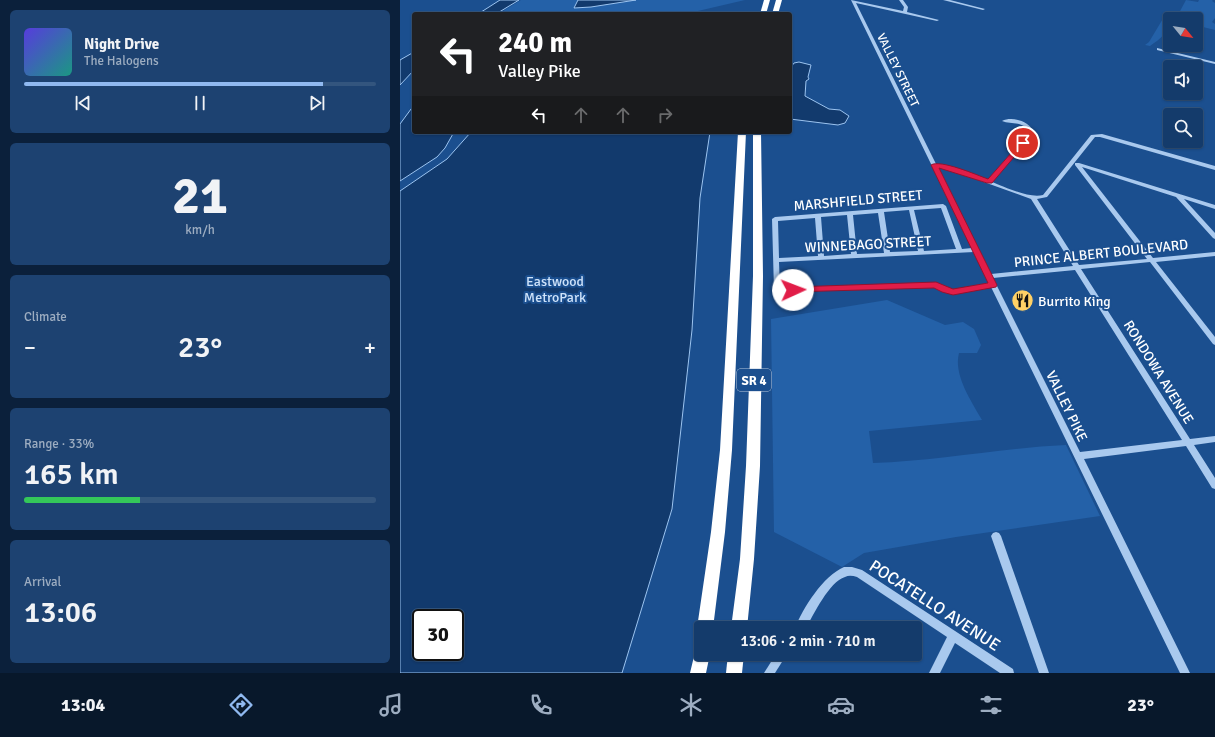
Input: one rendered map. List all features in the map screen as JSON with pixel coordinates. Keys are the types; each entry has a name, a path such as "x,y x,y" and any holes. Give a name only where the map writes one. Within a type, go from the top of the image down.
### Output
{"highway":[{"path":"764,12 767,0"},
{"path":"775,12 779,0"},
{"name":"SR 4","path":"706,621 718,532 726,450 742,134"},
{"name":"SR 4","path":"740,621 747,559 753,466 758,276 757,134"},
{"path":"698,673 701,661"},
{"path":"734,673 735,661"}],"street":[{"path":"901,0 906,7 905,12"},
{"path":"946,0 983,9"},
{"path":"853,1 937,20"},
{"name":"VALLEY STREET","path":"853,1 926,150"},
{"path":"1158,49 1215,63"},
{"path":"989,182 1032,132 1029,127 1022,124 1004,121"},
{"path":"934,165 943,166 1033,198 1044,196 1075,163 1093,136 1100,135 1215,168"},
{"name":"VALLEY PIKE","path":"926,150 1185,673"},
{"path":"1075,163 1215,207"},
{"path":"1075,163 1215,342"},
{"path":"1178,196 1215,236"},
{"name":"RONDOWA AVENUE","path":"1033,198 1215,485"},
{"name":"MARSHFIELD STREET","path":"776,260 775,219 942,206 960,251"},
{"path":"911,208 922,253"},
{"path":"881,211 887,255"},
{"path":"850,213 854,256"},
{"path":"818,216 821,258"},
{"name":"WINNEBAGO STREET","path":"776,260 976,250"},
{"name":"PRINCE ALBERT BOULEVARD","path":"989,276 1215,254"},
{"path":"776,260 777,290 936,285 953,292 993,285"},
{"path":"1078,456 1215,439"},
{"path":"996,536 1044,673"},
{"name":"POCATELLO AVENUE","path":"805,621 830,582 842,573 848,571 859,573 1009,673"},
{"path":"934,673 953,636"},
{"path":"769,673 777,661"}],"shaded area":[{"path":"500,0 519,0 499,12 481,12"},
{"path":"521,0 745,0 694,12 501,12"},
{"path":"578,0 636,0 574,8"},
{"path":"1186,0 1198,2 1199,0 1213,0 1212,1 1215,3 1215,18 1212,22 1215,24 1215,30 1203,27 1203,12 1180,12"},
{"path":"1163,19 1163,36 1150,46 1145,45 1149,42"},
{"path":"412,53 412,72 400,85 400,60"},
{"path":"799,62 811,65 808,77 809,79 806,81 805,96 829,109 840,110 849,116 845,123 838,125 792,119 792,66 794,63"},
{"path":"412,108 412,134 453,134 445,148 437,157 400,181 400,124"},
{"name":"Eastwood MetroPark","path":"469,134 710,134 700,198 692,330 672,509 622,673 400,673 400,191 447,159"},
{"path":"887,300 945,325 963,322 974,329 981,345 977,353 959,353 958,361 964,388 982,420 869,431 873,463 921,460 1066,445 1100,516 956,537 864,553 842,567 774,532 771,319"}],"building":[{"path":"1029,292 1031,297 1021,298 1019,293"}],"place":[{"name":"Burrito King","path":"1023,301"}],"route":[{"path":"793,290 936,285 949,292 953,292 993,285 934,165 940,165 989,182 1023,143"}]}
